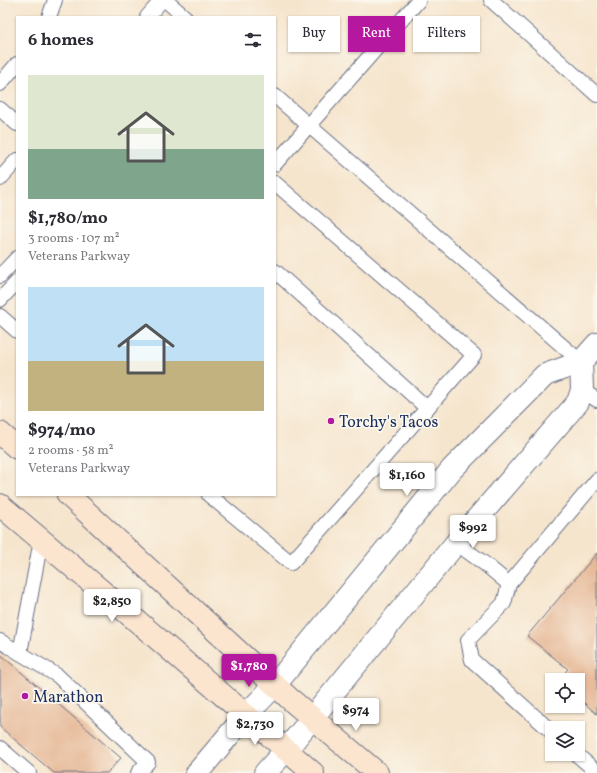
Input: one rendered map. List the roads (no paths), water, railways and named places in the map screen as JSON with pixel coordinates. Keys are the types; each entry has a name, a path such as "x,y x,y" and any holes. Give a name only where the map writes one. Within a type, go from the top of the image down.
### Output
{"main road":[{"path":"0,433 16,447"},
{"path":"69,496 312,718 377,773"},
{"path":"0,505 313,773"}],"street":[{"path":"197,773 246,715 276,685 452,469 545,375 581,362 597,344"},
{"path":"265,773 286,750 456,543 578,402 590,395 581,362"}],"lane":[{"path":"49,16 55,0"},
{"path":"148,16 162,0"},
{"path":"165,0 184,16"},
{"path":"276,163 310,126 419,0"},
{"path":"491,0 597,95"},
{"path":"0,84 16,65"},
{"path":"276,97 581,362"},
{"path":"0,109 16,123"},
{"path":"0,179 16,161"},
{"path":"210,496 291,563 474,355 276,184"},
{"path":"0,276 16,259"},
{"path":"276,272 427,408"},
{"path":"0,300 16,283"},
{"path":"0,316 16,330"},
{"path":"545,726 472,660 468,640 504,603 508,584 597,480"},
{"path":"20,653 41,540"},
{"path":"456,543 485,564 508,584"},
{"path":"1,643 58,676 148,762 138,773"},
{"path":"0,748 29,773"},
{"path":"584,761 597,772"}],"place":[{"name":"Torchy's Tacos","path":"331,421"},
{"name":"Marathon","path":"25,696"}]}
